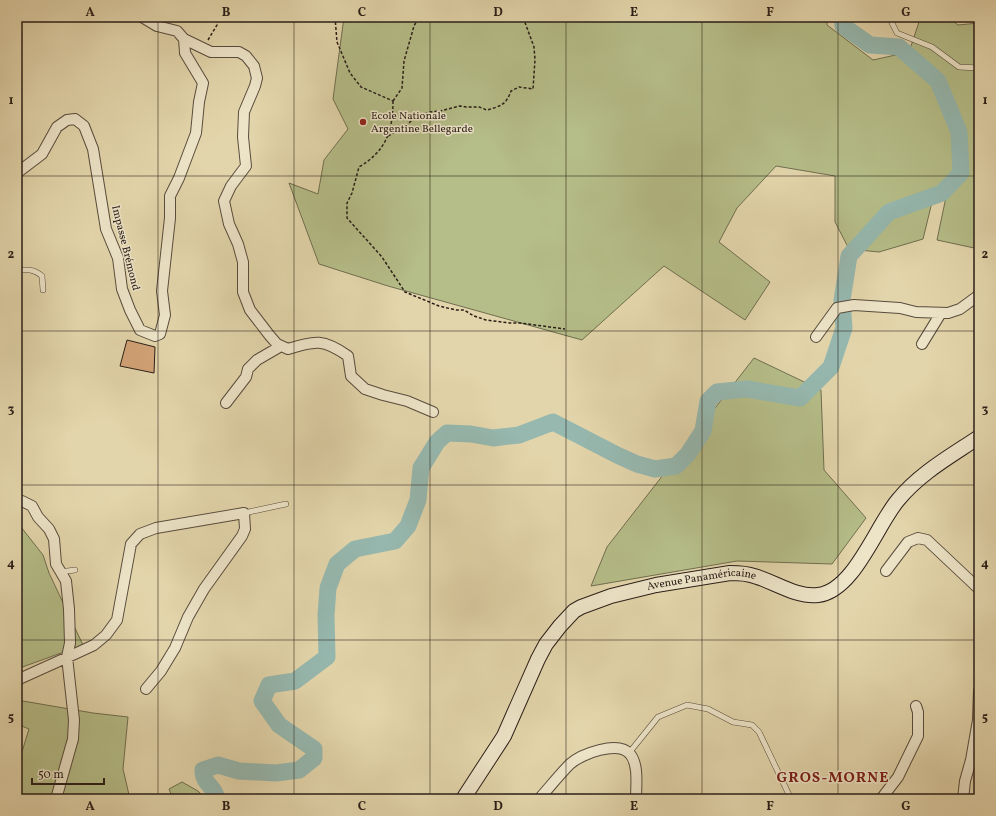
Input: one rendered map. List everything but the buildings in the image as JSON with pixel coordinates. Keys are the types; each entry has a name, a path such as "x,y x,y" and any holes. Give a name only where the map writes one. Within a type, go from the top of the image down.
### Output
{"main road":[{"name":"Avenue Panaméricaine","path":"463,799 504,736 546,644 574,611 611,596 641,588 730,573 741,573 754,576 808,596 818,595 839,587 858,562 886,514 908,489 926,473 979,437"}],"street":[{"path":"142,17 157,26 177,31 184,39 211,52 239,52 246,56 254,66 257,78 244,112 243,136 246,166 231,186 224,201 229,224 238,244 243,262 243,292 250,310 277,344 288,349 308,342 324,343 337,348 348,356 351,376 365,389 395,399 407,401 432,412"},
{"name":"Impasse Brémond","path":"17,173 42,154 57,126 68,120 75,119 84,126 93,148 106,229 118,258 122,289 140,330 155,336 160,334 165,315 162,291 170,218 170,196 182,172 196,133 199,102 203,83 185,53 184,39"},
{"path":"816,337 837,308 854,305 900,308 916,312 948,313 960,309 979,295"},
{"path":"922,344 940,313"},
{"path":"226,403 246,377 248,369 257,360 281,346"},
{"path":"17,501 22,501 32,506 38,517 49,529 54,538 56,564 66,581 70,643 67,657 74,730 73,739 56,799"},
{"path":"17,680 94,645 106,635 116,620 131,544 140,534 156,528 244,513 245,529 242,536 204,589 188,617 175,648 161,671 146,689"},
{"path":"886,571 908,542 918,538 927,540 979,589"},
{"path":"963,799 965,781 971,760 979,691"},
{"path":"881,799 898,777 918,736 918,712 916,706"},
{"path":"539,799 571,764 584,755 605,749 620,748 630,753 635,763 636,799"}],"lane":[{"path":"889,17 897,33 932,47 959,67 979,68"},
{"path":"17,270 36,271 42,276 43,290"},
{"path":"244,513 286,504"},
{"path":"60,572 75,570"},
{"path":"630,753 658,717 687,705 708,709 733,722 752,725 759,732 791,799"}],"path":[{"path":"199,46 204,45 210,38 217,25 218,17"},
{"path":"335,17 337,42 350,72 361,87 393,101"},
{"path":"419,17 414,26 404,61 402,88 393,101 393,118 388,136 384,146 359,167 352,193 347,203 347,218 382,258 405,292 439,306 456,310 464,310 474,316 486,320 565,328"},
{"path":"388,136 406,126 418,114 424,115 428,112 440,111 460,106 479,107 487,110 502,105 508,98 511,91 519,87 533,89 535,60 534,47 523,17"}],"green space":[{"path":"344,17 827,17 827,25 873,60 900,54 935,85 953,132 955,171 934,194 923,239 879,252 849,249 835,222 835,176 776,166 737,208 719,242 770,282 745,320 664,266 582,340 388,286 319,264 289,183 318,194 324,160 348,129 333,99"},
{"path":"899,17 948,17 958,25 979,23 979,249 937,240 946,197 964,178 962,129 938,74 910,49 919,22 901,21"},
{"path":"754,358 821,390 824,470 866,518 832,564 737,561 591,586 607,547"},
{"path":"17,527 21,527 43,555 49,573 83,645 17,669"},
{"path":"17,700 93,713 128,717 123,769 130,799 17,799 17,768 29,729 17,724"},
{"path":"182,782 198,791 206,799 173,799 169,789"}],"waterway":[{"path":"217,799 214,791 205,779 203,770 218,765 239,771 276,773 299,770 314,758 314,749 279,725 262,701 269,685 295,681 327,657 326,615 328,588 337,564 355,549 395,541 408,526 418,500 421,468 437,442 447,433 471,434 493,438 519,435 553,422 637,464 655,469 676,466 688,454 703,431 708,401 717,392 747,389 800,398 831,367 844,328 842,300 849,256 889,212 942,193 961,173 959,132 938,81 899,47 870,45 843,26 842,17"}],"place":[{"name":"Ecole Nationale Argentine Bellegarde","path":"363,122"}],"district":[{"name":"GROS-MORNE","path":"833,778"}]}
